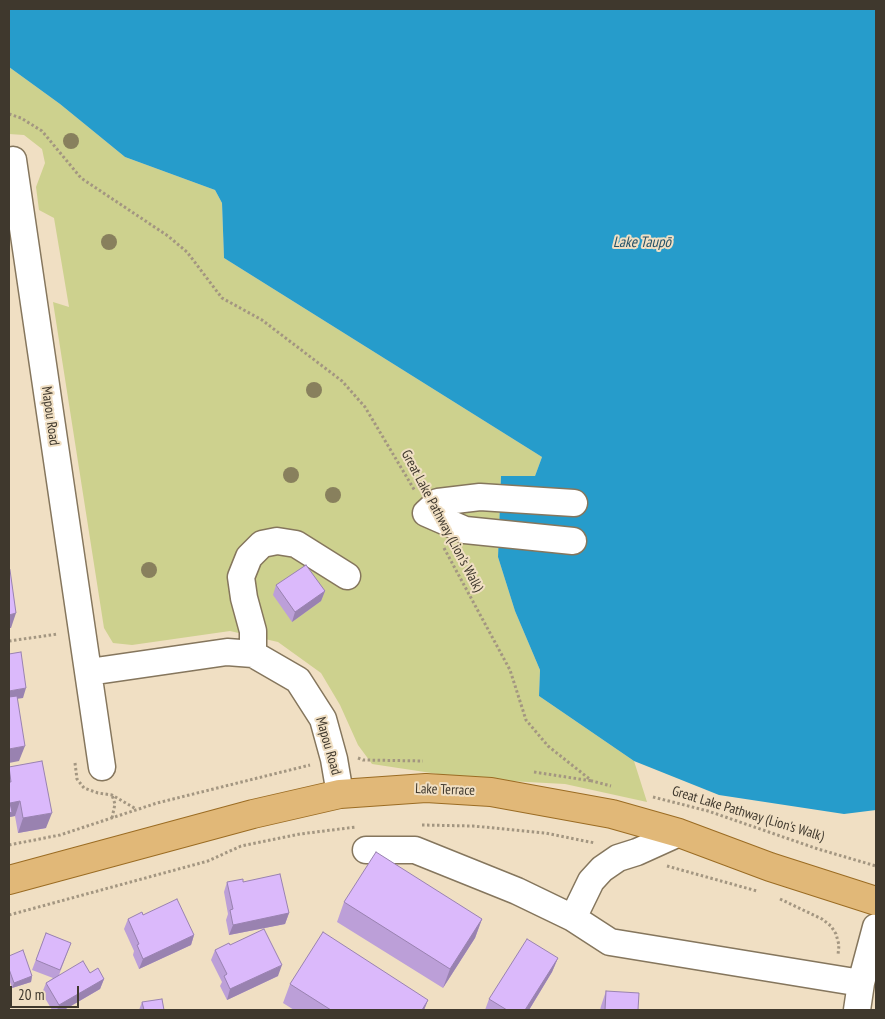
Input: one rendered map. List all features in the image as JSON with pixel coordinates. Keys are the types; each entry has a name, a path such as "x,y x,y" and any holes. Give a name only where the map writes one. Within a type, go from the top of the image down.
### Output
{"main road":[{"name":"Lake Terrace","path":"9,880 244,816 340,794 426,788 491,792 612,814 679,833 770,867 876,901"}],"street":[{"name":"Mapou Road","path":"13,160 102,767"},
{"path":"573,541 465,530 426,513 438,502 480,497 574,503"},
{"path":"253,654 253,631 244,598 241,577 249,557 262,544 278,541 296,544 347,576"},
{"name":"Mapou Road","path":"89,672 227,652 253,654 298,680 323,719 334,759 340,794"},
{"path":"573,918 591,881 602,869 618,858 638,852 679,833"},
{"path":"365,838 415,850 517,891 573,918 610,942 861,983"},
{"path":"857,1010 861,983 876,927"}],"path":[{"name":"Great Lake Pathway (Lion's Walk)","path":"9,114 21,118 42,131 81,178 168,236 187,252 222,298 262,320 342,381 365,407 403,469 426,513"},
{"name":"Great Lake Pathway (Lion's Walk)","path":"443,546 510,670 526,720 548,746 592,781 619,788"},
{"path":"9,641 81,631"},
{"path":"9,845 60,835 157,803 334,759"},
{"path":"112,818 115,804 112,795 136,810"},
{"name":"Great Lake Pathway (Lion's Walk)","path":"646,796 708,811 876,866"},
{"path":"414,825 473,826 545,833 603,846"},
{"path":"9,915 208,860 241,846 348,827 365,838"},
{"path":"660,864 765,894"},
{"path":"772,896 822,919 831,926 836,934 839,945 838,960"}],"green space":[{"path":"9,67 60,104 125,157 215,190 222,203 224,258 542,457 535,476 501,476 498,557 515,611 540,670 539,696 634,761 647,802 565,784 471,779 372,764 358,745 340,705 321,673 278,642 230,631 132,645 113,643 104,628 53,302 69,307 54,218 39,210 36,187 45,163 42,149 24,135 9,134"}],"water":[{"name":"Lake Taupō","path":"9,9 876,9 876,810 844,814 719,795 634,761 539,696 540,670 515,611 498,557 501,476 535,476 542,457 224,258 222,203 215,190 125,157 60,104 9,67"}],"building":[{"path":"306,565 325,591 295,612 276,585"},
{"path":"9,571 16,613 9,615"},
{"path":"21,652 26,688 9,691 9,654"},
{"path":"17,696 25,746 9,749 9,697"},
{"path":"42,761 52,813 23,818 20,801 10,803 12,812 9,813 9,782 11,782 9,767"},
{"path":"376,852 482,919 450,969 344,902"},
{"path":"280,874 289,913 233,925 230,910 233,909 227,882 243,879 243,882"},
{"path":"177,899 194,935 143,959 137,945 139,944 128,919 142,912 143,915"},
{"path":"264,929 282,965 230,989 224,976 227,974 215,950"},
{"path":"323,932 428,1000 422,1010 331,1010 290,984"},
{"path":"46,933 71,943 60,970 36,960"},
{"path":"527,939 558,958 525,1010 507,1010 489,999"},
{"path":"23,950 32,976 14,983 9,969 9,956"},
{"path":"83,961 90,973 98,968 104,979 59,1005 46,983"},
{"path":"606,991 639,993 638,1010 605,1010"},
{"path":"162,999 164,1010 144,1010 142,1002"}]}
